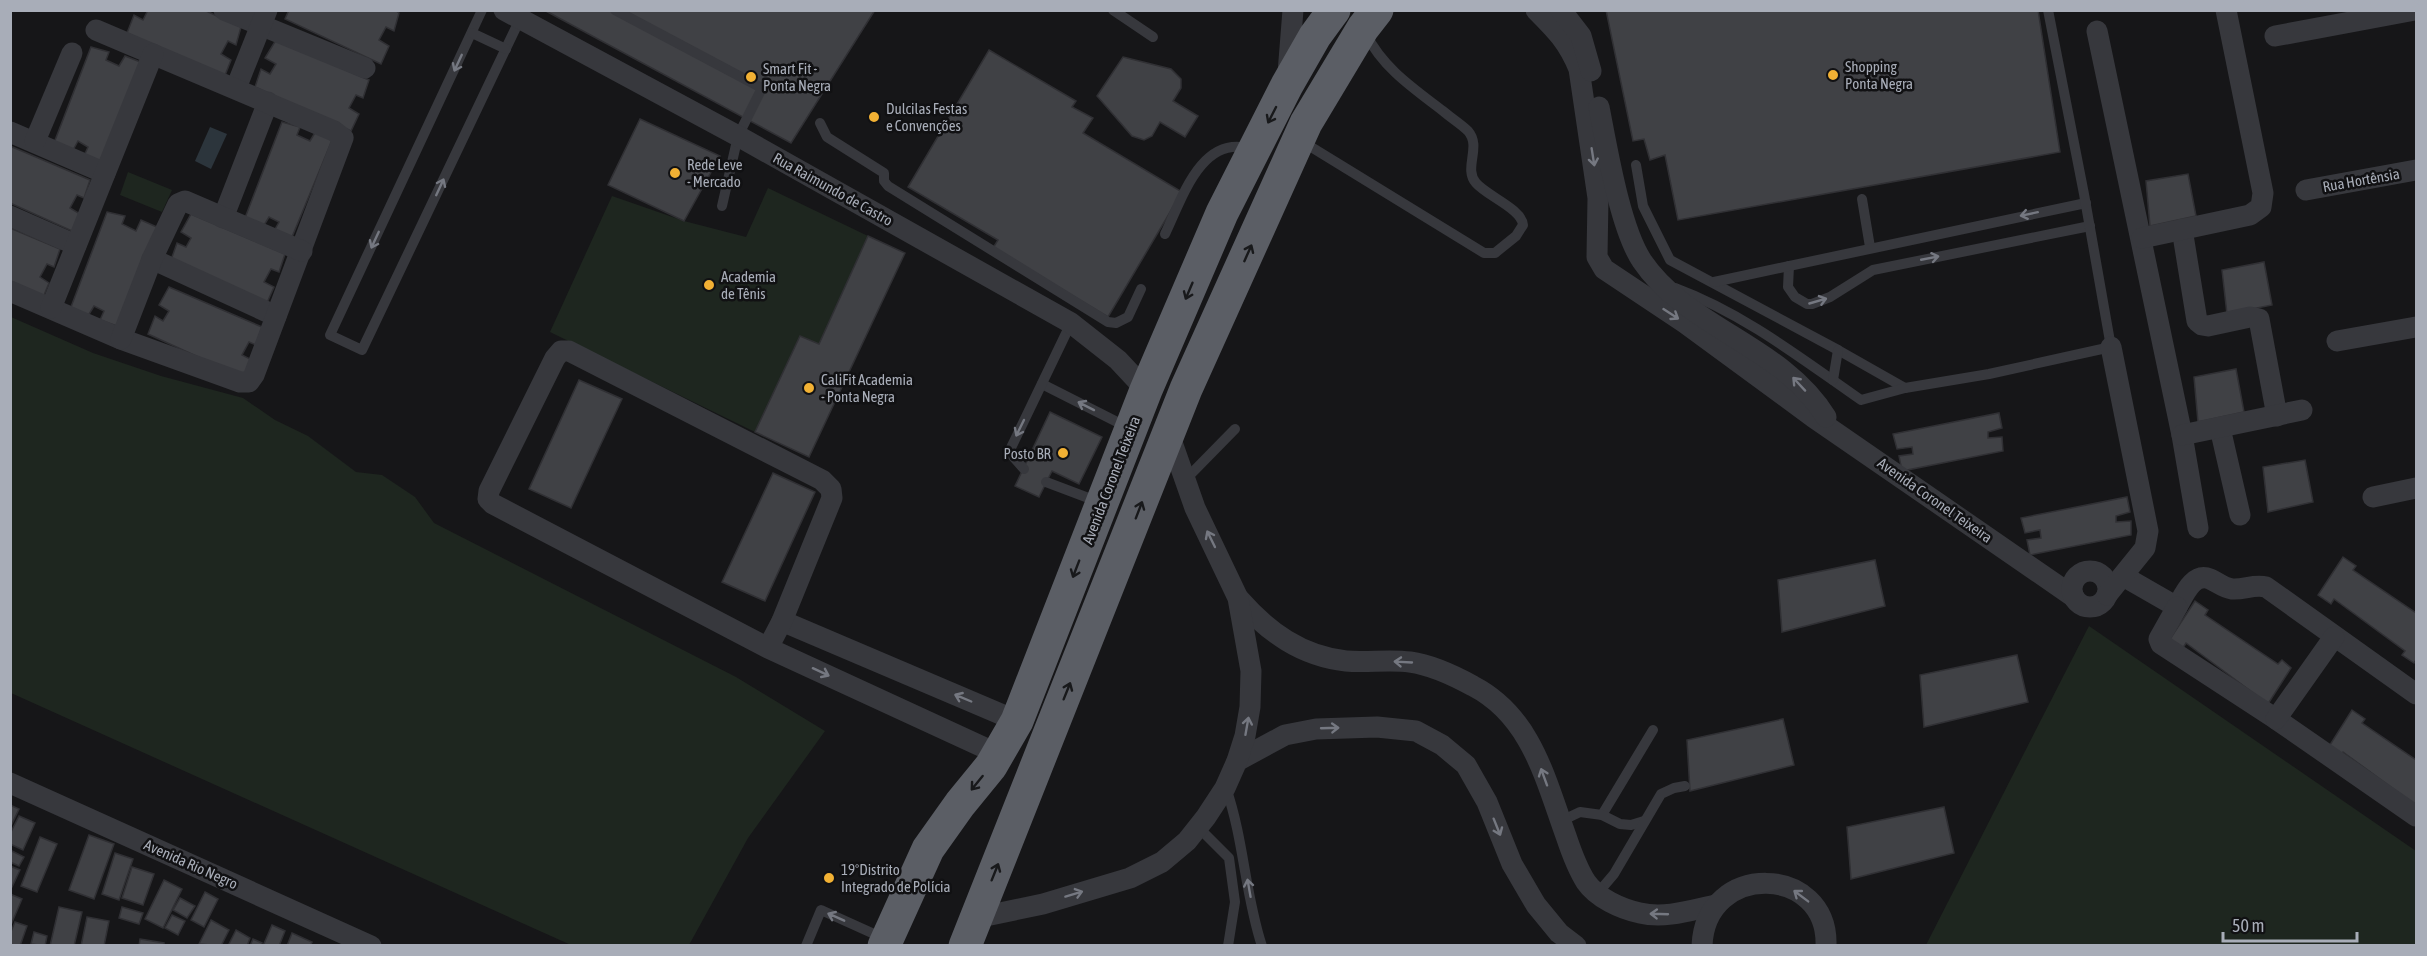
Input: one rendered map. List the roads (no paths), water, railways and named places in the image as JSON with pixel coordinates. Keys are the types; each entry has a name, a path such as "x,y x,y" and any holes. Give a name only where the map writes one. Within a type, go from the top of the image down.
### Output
{"highway":[{"name":"Avenida Coronel Teixeira","path":"885,942 928,849 998,754 1017,721 1146,390 1222,213 1287,85 1315,36 1334,10"},
{"path":"970,932 1186,389 1299,140 1334,74 1370,19"}],"street":[{"path":"224,10 263,18 365,68"},
{"path":"1287,85 1293,10"},
{"path":"1536,10 1560,33 1573,53 1579,69 1596,176 1597,257 1604,269 1620,280 1642,260"},
{"path":"1561,10 1581,36 1588,56 1608,153 1628,228 1642,260 1675,296 1787,371 1819,405 1835,430"},
{"path":"2142,238 2250,215 2261,207 2263,193 2226,10"},
{"path":"2275,36 2415,10"},
{"name":"Rua Raimundo de Castro","path":"521,15 1071,323 1118,360 1146,390"},
{"path":"236,88 263,18"},
{"path":"10,291 122,339 240,382 249,382 254,375 302,251 343,138 334,131 236,88 96,30"},
{"path":"2097,31 2142,238 2182,435 2198,528"},
{"path":"35,141 72,53"},
{"path":"51,308 153,54"},
{"path":"223,218 268,102"},
{"path":"10,132 105,172"},
{"name":"Rua Hortênsia","path":"2306,190 2416,170"},
{"path":"122,339 152,259 178,204 185,201 302,251"},
{"path":"10,216 76,245"},
{"path":"1598,233 1628,228"},
{"path":"2182,229 2197,321 2208,326 2250,317 2259,319 2277,416"},
{"path":"152,259 276,316"},
{"name":"Avenida Coronel Teixeira","path":"1620,280 1685,323 2036,570 2074,597 2078,603 2091,607 2103,602 2107,596"},
{"path":"2337,341 2416,327"},
{"path":"2107,596 2145,548 2148,531 2111,347"},
{"path":"768,648 782,621 832,498 831,489 822,480 569,351 561,351 555,358 489,491 488,499 493,504 768,648 998,754"},
{"path":"2182,435 2302,410"},
{"path":"2220,428 2240,515"},
{"path":"970,932 1043,904 1130,878 1162,862 1187,841 1198,827 1225,788 1237,761 1251,707 1251,671 1238,598 1195,508 1169,434"},
{"path":"2373,497 2416,488"},
{"path":"2074,597 2073,586 2079,575 2091,573 2145,548"},
{"path":"2036,570 2091,573 2107,582 2107,596"},
{"path":"2123,576 2177,607"},
{"path":"2416,694 2266,587 2257,585 2233,589 2206,577 2198,579 2191,584 2159,639 2161,644 2276,719 2416,816"},
{"path":"1238,598 1276,635 1312,654 1346,661 1410,662 1447,672 1486,693 1512,714 1534,749 1573,856 1586,882 1597,894 1640,913 1674,914 1716,905"},
{"path":"782,621 1017,721"},
{"path":"2276,719 2334,637"},
{"path":"1237,761 1285,735 1316,729 1377,727 1416,731 1442,746 1466,765 1487,802 1512,864 1536,904 1559,933 1576,945"},
{"name":"Avenida Rio Negro","path":"10,783 370,945"},
{"path":"1702,945 1707,920 1716,905 1730,893 1746,885 1764,882 1782,885 1799,892 1812,904 1822,920 1826,945"}],"lane":[{"path":"482,10 330,335 362,351 521,15"},
{"path":"615,10 762,88 738,136 722,206"},
{"path":"1113,10 1153,37"},
{"path":"1578,10 1581,36"},
{"path":"1661,283 1697,296 1746,322 1861,400 1905,388 1989,374 2111,347 2086,202 2048,10"},
{"path":"1299,140 1484,253 1495,254 1521,231 1523,225 1520,216 1477,184 1472,176 1474,145 1467,130 1392,71 1373,48 1370,19"},
{"path":"472,33 506,49"},
{"path":"820,123 827,138 884,173 884,181 888,186 1108,322 1116,323 1128,317 1141,289"},
{"path":"1165,234 1196,170 1207,159 1226,148 1235,146 1254,150"},
{"path":"1636,165 1643,206 1670,260 1905,388"},
{"path":"1862,199 1870,247"},
{"path":"1714,282 2086,202"},
{"path":"1789,266 1788,287 1795,297 1807,304 1812,304 1830,297 1873,270 2090,226"},
{"path":"1023,469 1009,452 1071,323"},
{"path":"1833,380 1838,350"},
{"path":"1042,384 1131,428"},
{"path":"1185,480 1235,429"},
{"path":"1046,482 1102,503"},
{"path":"1602,815 1653,730"},
{"path":"1597,894 1614,874 1661,794 1685,786"},
{"path":"1225,788 1236,818 1256,927 1262,945"},
{"path":"1561,821 1580,812 1602,815 1620,824 1631,825 1644,822"},
{"path":"1198,827 1229,858 1235,902 1233,927 1228,945"},
{"path":"806,945 821,910 885,942"}],"place":[{"name":"Shopping Ponta Negra","path":"1833,75"},
{"name":"Smart Fit - Ponta Negra","path":"751,77"},
{"name":"Dulcilas Festas e Convenções","path":"874,117"},
{"name":"Rede Leve - Mercado","path":"675,173"},
{"name":"Academia de Tênis","path":"709,285"},
{"name":"CaliFit Academia - Ponta Negra","path":"809,388"},
{"name":"Posto BR","path":"1063,453"},
{"name":"19°Distrito Integrado de Polícia","path":"829,878"}]}
